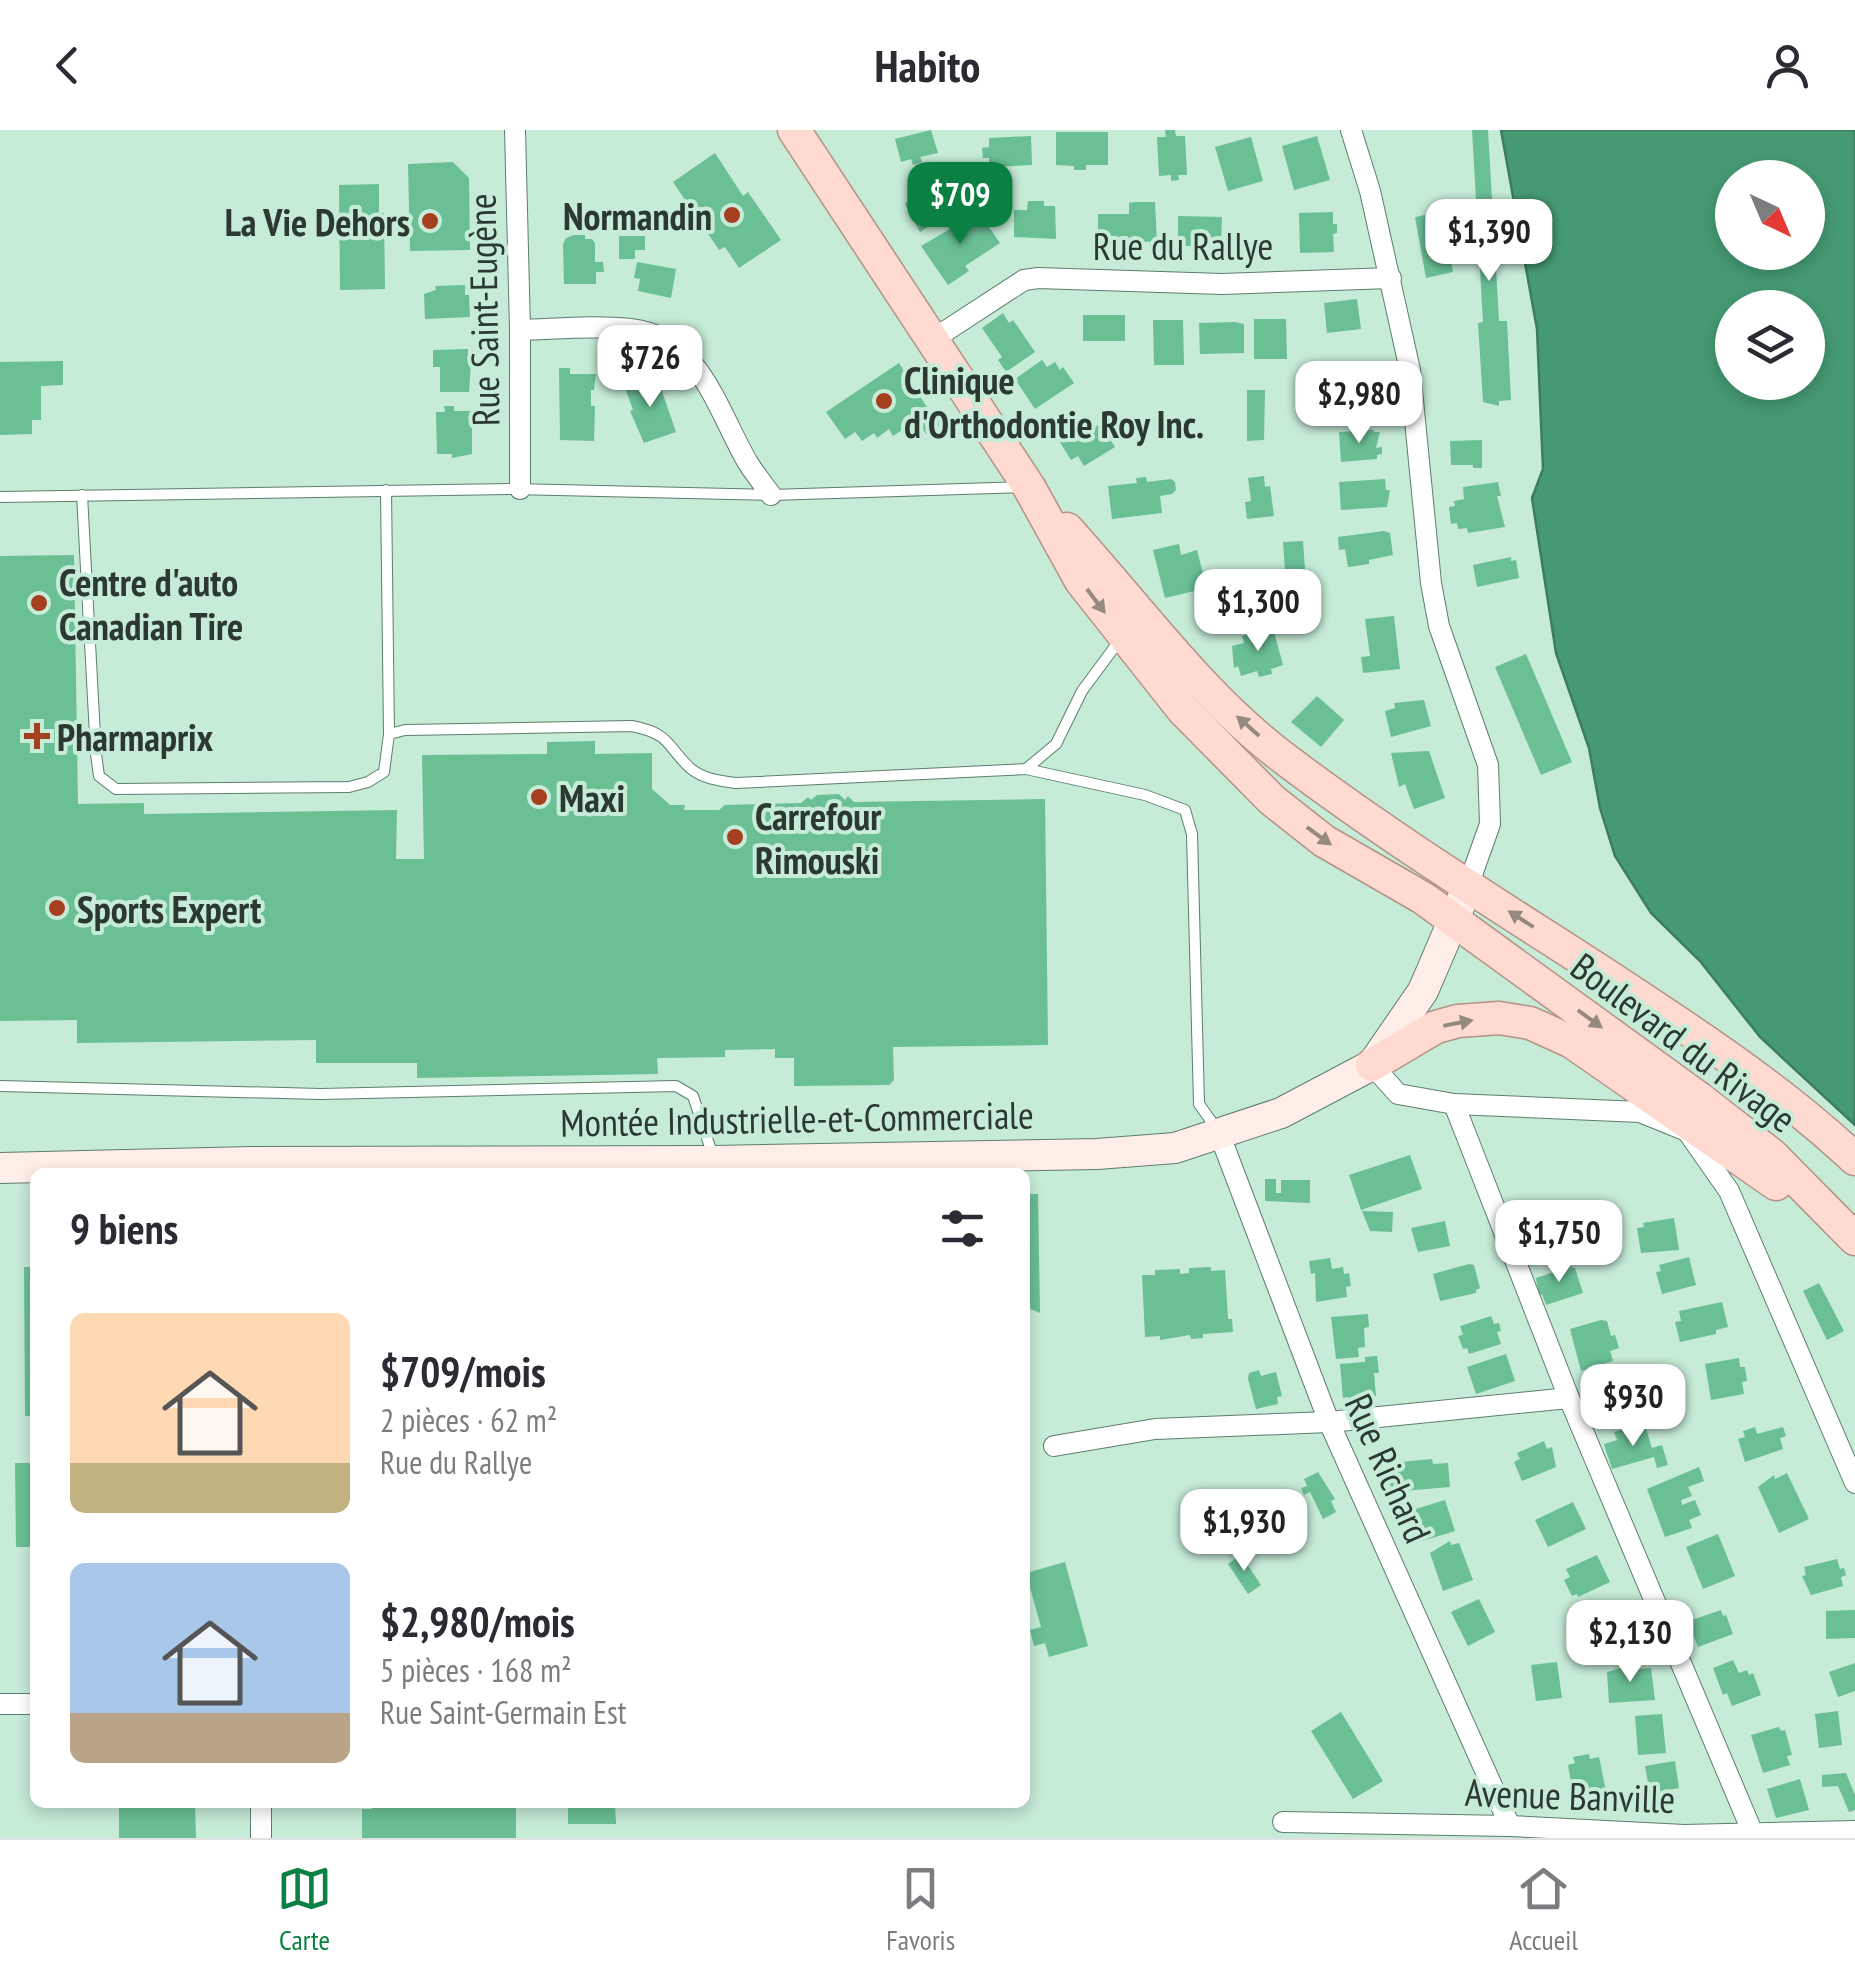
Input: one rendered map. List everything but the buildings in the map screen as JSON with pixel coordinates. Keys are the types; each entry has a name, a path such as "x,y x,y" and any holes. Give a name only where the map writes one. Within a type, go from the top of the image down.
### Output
{"main road":[{"path":"794,130 1029,487"},
{"name":"Boulevard du Rivage","path":"1029,487 1209,692 1284,758 1468,886 1724,1051 1811,1118 1855,1160"},
{"name":"Boulevard du Rivage","path":"1029,487 1081,581 1122,636 1184,710 1272,800 1324,841 1455,921 1772,1154 1854,1238"},
{"name":"Montée Industrielle-et-Commerciale","path":"0,1168 1096,1154 1176,1148 1290,1108 1372,1065 1423,991 1468,886"},
{"path":"1372,1065 1436,1027 1458,1020 1499,1018 1530,1023 1572,1042 1854,1238"}],"street":[{"name":"Rue Saint-Eugène","path":"515,130 520,489"},
{"path":"1351,130 1410,370 1431,583 1440,626 1488,764 1490,824 1468,886"},
{"name":"Rue du Rallye","path":"932,340 1024,280 1038,278 1222,284 1390,278"},
{"path":"520,330 631,329 676,346 696,366 748,464 771,495"},
{"path":"1372,1065 1398,1094 1454,1104 1640,1112 1687,1130 1729,1191 1855,1484"},
{"path":"1454,1104 1569,1398 1754,1836"},
{"name":"Rue Richard","path":"1219,1132 1328,1422 1510,1826"},
{"path":"1054,1446 1155,1429 1328,1422 1569,1398"},
{"path":"0,1704 30,1704"},
{"path":"261,1808 261,1838"},
{"name":"Avenue Banville","path":"1283,1822 1510,1826 1684,1836 1855,1832"}],"lane":[{"path":"0,496 520,489 771,495 1029,487"},
{"path":"82,496 99,776 116,789 349,786 368,782 384,772 389,734 386,490"},
{"path":"1026,769 1056,744 1082,691 1107,662 1122,636"},
{"path":"389,734 404,730 632,726 654,730 670,742 692,770 713,780 736,783 1026,769 1145,795 1185,810 1192,834 1199,1104 1219,1132"},
{"path":"0,1086 321,1094 676,1086 693,1096 714,1160"}],"shaded area":[{"path":"1501,130 1855,130 1855,1125 1760,1037 1700,961 1651,913 1615,856 1600,808 1589,748 1556,653 1532,498 1543,469 1537,329"}],"place":[{"name":"Normandin","path":"732,215"},
{"name":"La Vie Dehors","path":"430,221"},
{"name":"Clinique d'Orthodontie Roy Inc.","path":"884,401"},
{"name":"Centre d'auto Canadian Tire","path":"39,603"},
{"name":"Pharmaprix","path":"37,736"},
{"name":"Maxi","path":"539,797"},
{"name":"Carrefour Rimouski","path":"735,837"},
{"name":"Sports Expert","path":"57,908"}]}
